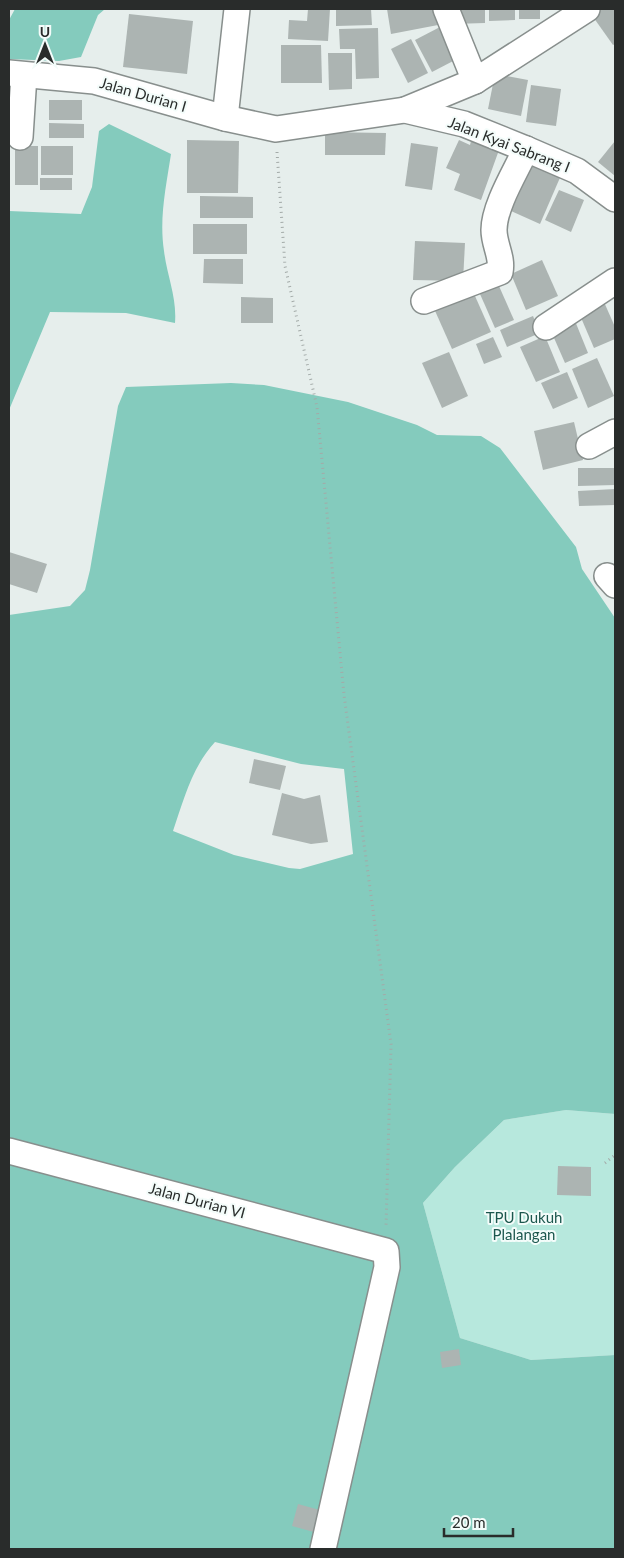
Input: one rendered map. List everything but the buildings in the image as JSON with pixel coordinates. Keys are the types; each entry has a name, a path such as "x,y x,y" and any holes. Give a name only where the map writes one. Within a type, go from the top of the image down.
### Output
{"street":[{"path":"225,118 237,9"},
{"path":"446,9 474,82"},
{"path":"405,110 474,82 588,9"},
{"path":"17,74 20,137"},
{"name":"Jalan Durian I","path":"17,74 94,81 225,118 276,129"},
{"name":"Jalan Kyai Sabrang I","path":"276,129 405,110 464,124 526,149 577,171 615,199"},
{"path":"424,301 500,272 502,263 494,230 498,211 526,149"},
{"path":"546,327 615,281"},
{"path":"589,446 615,432"},
{"name":"Jalan Durian VI","path":"9,1151 386,1252"},
{"path":"323,1549 387,1267 386,1252"}],"path":[{"path":"276,129 285,266 317,407 344,695 391,1044 386,1252"},
{"path":"605,1163 615,1155"}],"green space":[{"path":"15,9 105,9 98,15 81,57 59,61 9,59 9,20"},
{"path":"109,124 171,154 162,227 165,260 175,304 175,323 126,313 50,312 9,410 9,211 81,214 92,187 99,131"},
{"path":"231,383 264,385 348,402 417,425 437,435 481,436 500,448 576,547 582,569 615,618 615,1114 566,1110 504,1120 455,1167 423,1203 460,1338 531,1360 615,1355 615,1549 9,1549 9,615 70,606 85,590 118,406 126,387","holes":["215,742 301,764 344,769 353,854 300,869 289,868 234,855 173,831 185,795 200,762"]},
{"name":"TPU Dukuh Plalangan","path":"566,1110 615,1114 615,1355 531,1360 460,1338 423,1203 455,1167 504,1120"}]}
